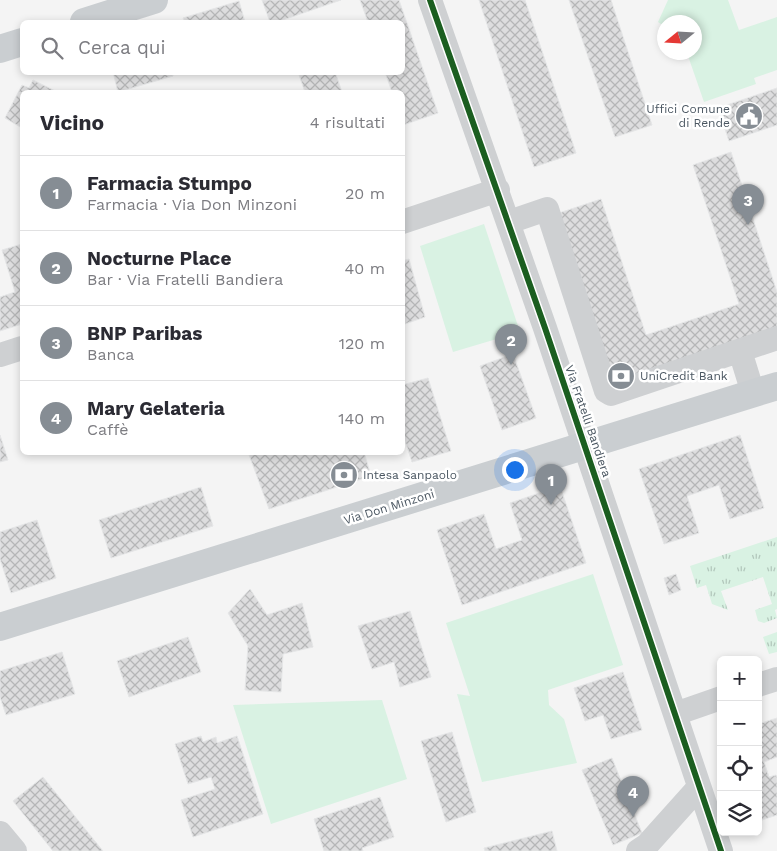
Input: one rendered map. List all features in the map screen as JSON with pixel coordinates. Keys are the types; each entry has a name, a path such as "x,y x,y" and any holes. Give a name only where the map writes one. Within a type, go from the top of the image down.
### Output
{"main road":[{"path":"90,20 154,0"},
{"path":"0,49 20,43"},
{"name":"Via Don Minzoni","path":"0,627 765,390"}],"street":[{"name":"Via Fratelli Bandiera","path":"430,0 498,190 586,447 721,851"},
{"path":"405,221 498,190"},
{"path":"509,222 546,210 606,391 611,394 777,338"},
{"path":"545,328 582,316"},
{"path":"0,356 20,349"},
{"path":"740,351 765,390"},
{"path":"762,684 777,678"},
{"path":"675,714 717,699"},
{"path":"638,851 647,845 699,788"},
{"path":"0,832 15,851"}],"green space":[{"path":"668,0 728,0 739,30 777,17 777,70 754,78 756,84 704,102 689,60 702,60 702,15 661,15"},
{"path":"484,224 520,332 453,352 420,246"},
{"path":"777,537 777,609 775,610 777,618 764,623 758,621 755,610 772,604 763,577 721,591 728,610 712,604 706,585 697,588 690,566"},
{"path":"593,574 623,665 548,690 549,705 564,719 577,763 482,782 457,694 470,696 446,623"},
{"path":"777,632 777,652 769,654 763,637"},
{"path":"382,700 407,779 271,824 233,705"}],"building":[{"path":"262,0 341,0 283,20 269,20"},
{"path":"360,0 399,0 438,113 405,124 405,90 391,90 386,75 405,75 405,20 367,20"},
{"path":"479,0 525,0 576,153 534,167"},
{"path":"569,0 611,0 652,125 615,137"},
{"path":"239,1 244,20 184,20 183,18"},
{"path":"114,75 173,75 125,90 118,90"},
{"path":"299,75 336,75 341,90 304,90"},
{"path":"33,80 53,90 20,90 20,127 5,118 22,85 29,88"},
{"name":"Uffici Comune di Rende","path":"777,88 777,125 729,141 718,108"},
{"path":"731,152 777,292 777,333 616,387 559,213 601,199 646,335 739,304 693,165"},
{"path":"20,245 20,325 0,331 0,297 15,292 2,250"},
{"path":"409,259 425,317 405,324 405,260"},
{"path":"513,354 536,418 502,430 480,366"},
{"path":"428,378 451,451 412,462 405,441 405,384"},
{"path":"0,435 8,460 0,462"},
{"path":"740,435 764,508 730,519 719,485 687,496 699,533 664,544 639,469"},
{"path":"249,455 365,455 371,476 269,509"},
{"path":"560,486 586,563 462,605 437,530 484,514 496,549 522,540 510,503"},
{"path":"201,487 213,526 111,558 99,520"},
{"path":"37,520 56,578 11,593 0,559 0,532"},
{"path":"676,574 681,590 669,595 664,578"},
{"path":"250,589 267,615 302,603 313,647 283,654 281,692 245,690 248,646 228,613"},
{"path":"410,611 431,677 400,687 394,662 372,669 358,626"},
{"path":"188,637 201,672 129,697 117,661"},
{"path":"62,652 75,694 6,715 0,697 0,671"},
{"path":"623,672 642,730 611,739 603,715 585,721 574,688"},
{"path":"777,718 777,757 764,762 769,777 776,775 777,777 777,815 762,820 762,746 762,723"},
{"path":"452,732 476,812 446,822 421,741"},
{"path":"201,736 203,742 216,737 217,743 237,736 263,814 193,837 181,800 215,789 211,777 188,784 175,744"},
{"path":"612,758 642,833 613,845 582,770"},
{"path":"43,777 103,851 53,851 13,801"},
{"path":"380,797 394,837 362,848 363,851 324,851 314,819"},
{"path":"552,831 557,851 485,851 484,848"}],"cycle path":[{"path":"430,0 545,328 721,851"}],"place":[{"name":"Uffici Comune di Rende","path":"749,116"},
{"name":"BNP Paribas","path":"748,225"},
{"name":"Nocturne Place","path":"511,365"},
{"name":"UniCredit Bank","path":"621,376"},
{"name":"Intesa Sanpaolo","path":"344,475"},
{"name":"Farmacia Stumpo","path":"551,505"},
{"name":"Mary Gelateria","path":"633,817"}]}
